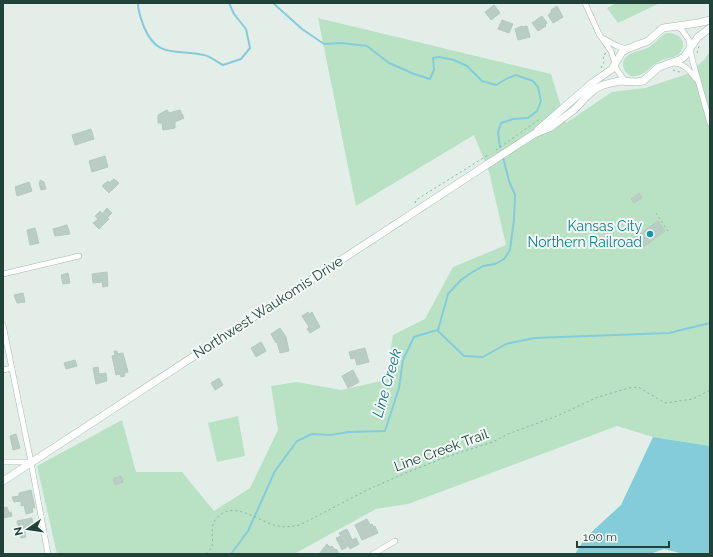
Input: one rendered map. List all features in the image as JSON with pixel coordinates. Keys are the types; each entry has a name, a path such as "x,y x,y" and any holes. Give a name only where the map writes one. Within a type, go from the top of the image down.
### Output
{"main road":[{"path":"627,49 648,41 664,28 710,20"},
{"name":"Northwest Waukomis Drive","path":"3,481 513,143 551,127 575,109 595,89 603,85 625,81 643,81 659,67 684,57 698,37 710,28"},
{"name":"Northwest Waukomis Drive","path":"534,134 592,83 605,74 615,64 622,52 627,49"}],"street":[{"path":"585,3 596,28 611,51 621,77 625,81"},
{"path":"676,26 686,34 689,40 710,124"},
{"path":"603,39 627,49"},
{"path":"669,63 678,63 686,68 700,85"},
{"path":"3,274 79,256"},
{"path":"3,325 48,554"},
{"path":"3,370 12,368"},
{"path":"3,462 31,462"},
{"path":"373,554 396,541"}],"path":[{"path":"414,205 416,200 495,155 513,143"},
{"path":"656,213 668,231"},
{"name":"Line Creek Trail","path":"206,554 212,547 212,528 216,519 224,512 242,512 279,526 289,527 300,525 367,490 408,472 449,456 492,442 557,416 598,397 629,388 638,387 665,404 693,399 710,390"}],"green space":[{"path":"616,3 660,3 618,23 607,8"},
{"path":"318,18 551,74 566,123 612,92 645,88 687,74 704,60 710,51 710,446 653,437 617,426 408,504 376,509 294,554 57,554 37,466 122,420 136,472 182,472 214,511 250,488 278,430 271,386 297,382 341,390 386,380 393,335 425,319 453,267 506,245 489,172 474,135 356,206"},
{"path":"666,33 675,34 681,38 683,45 680,53 676,56 656,63 642,74 630,76 625,71 623,66 623,61 625,58 632,53 649,47"},
{"path":"238,416 245,456 217,462 208,423"}],"water":[{"path":"653,437 710,446 710,554 684,554 664,549 650,554 575,554 585,538 621,505"}],"building":[{"path":"494,5 500,13 491,20 485,12"},
{"path":"557,6 563,17 553,23 548,15 551,13 551,10"},
{"path":"542,16 547,23 545,25 546,26 538,31 532,23"},
{"path":"502,20 513,24 509,33 498,29"},
{"path":"522,26 527,26 530,37 518,40 515,29"},
{"path":"167,110 169,113 180,110 184,118 175,122 175,128 163,130 162,123 158,123 158,115"},
{"path":"91,129 94,139 75,145 72,135"},
{"path":"105,156 108,167 92,172 89,161"},
{"path":"114,179 119,183 109,193 102,186 108,181 109,183"},
{"path":"40,180 44,182 46,189 41,190 39,183"},
{"path":"29,182 32,191 17,196 15,187"},
{"path":"639,193 642,198 634,203 631,199"},
{"path":"107,208 112,213 107,218 109,219 99,229 93,223 98,219 95,216 100,211 102,214"},
{"name":"Kansas City Northern Railroad","path":"658,221 665,231 642,248 635,237"},
{"path":"67,225 70,234 55,236 53,229"},
{"path":"35,228 39,243 30,245 27,230"},
{"path":"107,272 108,286 103,287 102,282 93,283 92,274"},
{"path":"68,273 70,283 63,284 61,275"},
{"path":"23,293 25,302 17,303 14,295"},
{"path":"308,312 309,314 312,312 320,327 310,333 307,329 309,327 302,316"},
{"path":"280,328 286,337 289,351 280,353 277,342 276,343 271,334"},
{"path":"261,342 266,351 256,357 251,348"},
{"path":"365,348 369,362 357,365 355,358 351,359 349,352"},
{"path":"114,351 117,351 118,354 123,353 128,372 124,373 125,376 121,377 120,374 116,375 112,356 115,355"},
{"path":"75,360 77,366 66,369 64,363"},
{"path":"98,367 99,374 106,373 107,381 96,384 93,368"},
{"path":"353,370 359,382 348,388 342,376"},
{"path":"219,378 223,385 215,390 211,383"},
{"path":"16,434 20,448 13,450 10,436"},
{"path":"121,476 123,482 115,485 113,479"},
{"path":"31,490 35,508 32,508 33,512 26,514 24,505 21,506 21,501 14,502 12,497 19,496 19,493"},
{"path":"7,507 12,516 4,518 3,508"},
{"path":"32,518 33,525 25,526 26,537 21,538 17,521"},
{"path":"367,519 370,525 372,524 373,527 375,526 378,533 362,540 355,525"},
{"path":"347,529 352,540 356,538 359,544 350,549 347,544 347,547 342,550 336,538 341,536 339,533"},
{"path":"327,544 330,547 332,546 335,550 336,549 340,554 319,554"}],"waterway":[{"path":"138,3 139,12 144,27 149,37 155,44 169,51 194,53 206,56 223,65 241,59 250,48 246,29 234,14 229,3"},
{"path":"273,3 302,29 324,44 342,43 367,46 389,63 430,79 434,70 433,58 439,57 454,60 467,66 482,81 496,85 516,75 533,81 538,87 541,101 537,111 528,118 513,119 501,123 498,133 500,147"},
{"path":"438,330 448,294 461,280 483,266 495,264 504,259 510,250 515,195 509,181 503,157"},
{"name":"Line Creek","path":"231,554 248,531 275,471 297,441 312,434 330,435 349,432 385,431 399,388 403,360 414,337 437,330 464,356 483,357 506,344 534,338 669,333 710,323"}],"place":[{"name":"Kansas City Northern Railroad","path":"650,234"}]}
